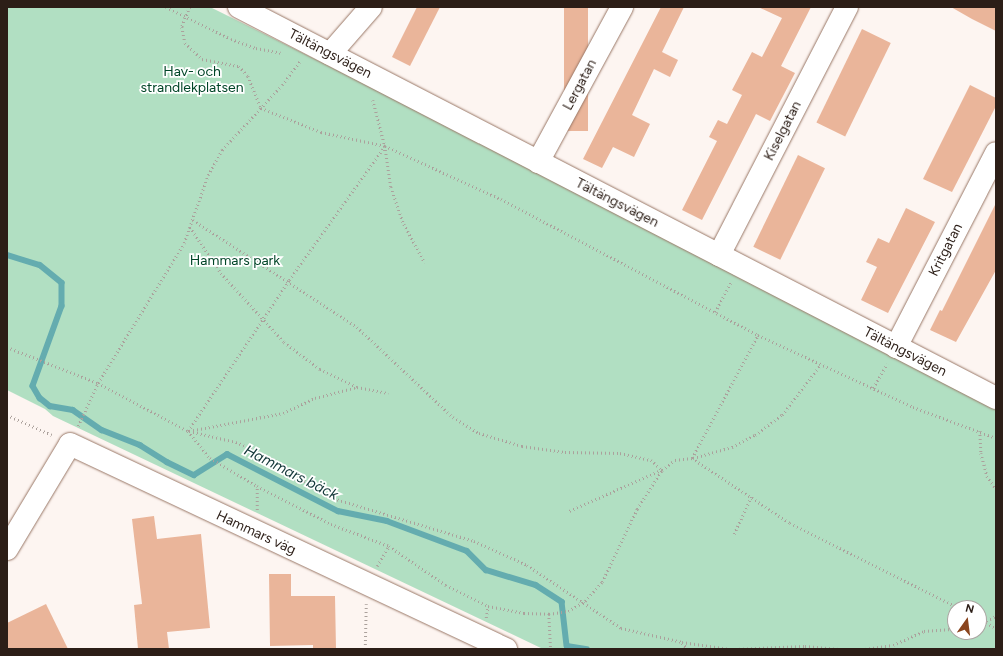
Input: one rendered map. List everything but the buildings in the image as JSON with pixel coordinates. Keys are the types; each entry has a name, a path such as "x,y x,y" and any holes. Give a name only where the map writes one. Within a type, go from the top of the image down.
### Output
{"street":[{"name":"Tältängsvägen","path":"239,7 996,398"},
{"path":"324,51 371,7"},
{"name":"Lergatan","path":"538,162 622,7"},
{"name":"Kiselgatan","path":"718,255 847,7"},
{"name":"Kritgatan","path":"896,347 996,153"},
{"path":"7,549 70,444"},
{"name":"Hammars väg","path":"70,444 506,649"}],"path":[{"path":"166,7 256,48 284,53"},
{"path":"190,7 182,27 185,43 202,59 239,66 248,76 262,108 321,132 384,146 501,199 758,335 913,407 996,438"},
{"path":"80,421 98,383 184,243 208,175 222,150 262,108 303,56 324,51"},
{"path":"376,78 373,98 384,146 391,187 404,224 426,264"},
{"path":"188,431 289,280 384,146"},
{"path":"193,220 289,280 357,327 453,417 479,433 537,448 566,452 620,453 651,460 662,470"},
{"path":"190,227 221,273 284,342 320,369 357,387 388,393"},
{"path":"715,312 740,266"},
{"path":"692,458 758,335"},
{"path":"7,347 98,383 188,431 236,442 275,460 326,496 474,541 527,565 585,601 622,628 682,642 729,649"},
{"path":"873,388 896,347"},
{"path":"568,512 662,470 675,460 692,458 732,447 755,435 782,415 821,364"},
{"path":"188,431 283,413 315,398 357,387"},
{"path":"7,415 70,444"},
{"path":"188,431 210,458 220,464 331,524 389,546 446,585 488,606 524,613 558,613 568,611 585,601 602,582 637,509 662,470"},
{"path":"980,431 981,453 987,476 996,489"},
{"path":"692,458 790,523 947,602"},
{"path":"734,534 751,497"},
{"path":"365,649 366,584"},
{"path":"549,614 551,649"},
{"path":"987,622 996,616"},
{"path":"865,649 893,645 924,631 947,630"},
{"path":"682,642 688,649"},
{"path":"735,649 805,646 839,649"}],"green space":[{"name":"Hammars park","path":"7,7 210,7 383,93 996,405 996,649 543,649 53,416 45,409 7,390"}],"waterway":[{"name":"Hammars bäck","path":"7,255 40,265 62,283 62,306 33,386 40,398 50,406 73,410 102,430 140,445 167,462 194,475 227,454 338,511 387,521 467,551 486,570 536,585 562,602 567,646 587,649"}],"park label":[{"name":"Hav- och strandlekplatsen","path":"192,80"}]}
